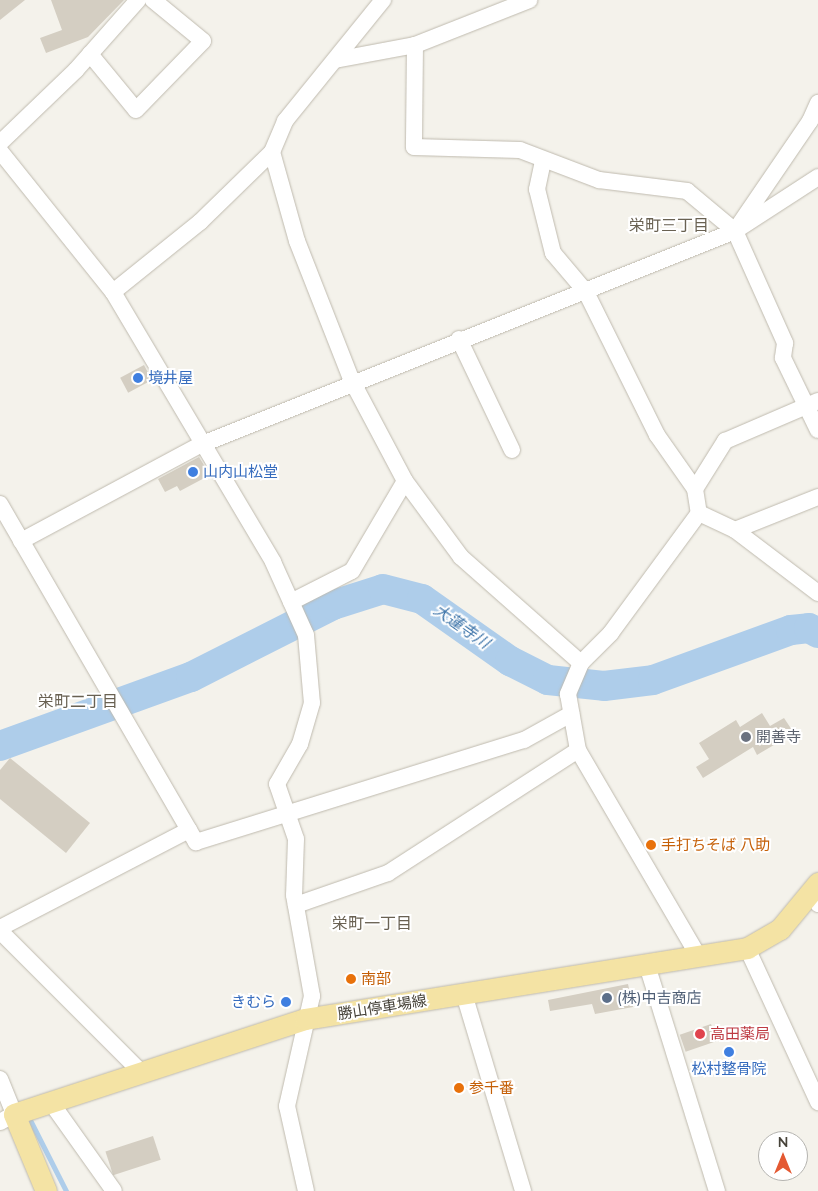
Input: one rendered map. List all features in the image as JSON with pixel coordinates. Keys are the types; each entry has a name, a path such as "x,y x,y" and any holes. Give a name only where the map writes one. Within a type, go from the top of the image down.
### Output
{"main road":[{"name":"勝山停車場線","path":"7,1118 139,1070 305,1019 747,948 780,929 816,893"},
{"path":"7,1118 46,1191"}],"street":[{"path":"0,143 90,54 138,0"},
{"path":"90,54 136,110 203,41 153,0"},
{"path":"113,292 200,222 272,152 285,121 383,0"},
{"path":"335,60 415,45 529,0"},
{"path":"415,45 414,146 520,150 543,161 599,180 688,190 735,231 785,343 783,358 813,403 818,430"},
{"path":"735,231 810,122 818,103"},
{"path":"0,151 113,292 200,445 273,562 306,635 312,703 300,744 277,784 284,812 296,839 296,905 312,996 305,1019 287,1106 306,1191"},
{"path":"272,152 297,241 352,381 405,481 460,557 581,663"},
{"path":"543,161 537,189 554,253 586,292 657,435 695,489 699,513 611,633 581,663 568,694 578,750 699,957"},
{"path":"21,541 200,445 352,381 586,292 735,231 818,177"},
{"path":"459,339 512,450"},
{"path":"695,489 725,441 813,403"},
{"path":"291,602 352,571 405,481"},
{"path":"735,530 818,497"},
{"path":"0,504 192,836"},
{"path":"699,513 735,530 818,593"},
{"path":"139,1070 0,930 192,836 284,812 524,740 571,714"},
{"path":"296,905 388,873 578,750"},
{"path":"747,948 818,1102"},
{"path":"647,965 717,1191"},
{"path":"464,994 523,1191"},
{"path":"0,1079 7,1118"},
{"path":"50,1101 114,1191"}],"building":[{"path":"0,0 25,0 0,20"},
{"path":"51,0 124,0 88,37 46,53 40,38 62,30"},
{"path":"144,365 152,380 128,393 120,378"},
{"path":"199,457 210,475 180,491 177,486 165,492 158,479"},
{"path":"762,713 770,726 784,718 794,733 757,755 753,747 703,778 696,767 709,759 699,743 736,720 740,727"},
{"path":"10,758 90,823 66,853 0,799 0,770"},
{"path":"628,984 633,1007 595,1014 592,1004 550,1011 548,1000"},
{"path":"711,1024 717,1041 686,1052 680,1035"},
{"path":"153,1136 161,1160 113,1175 105,1151"}],"waterway":[{"name":"大蓮寺川","path":"0,746 191,677 333,605 383,589 422,599 510,661 548,680 604,686 653,680 791,630 809,628 818,633"},
{"path":"28,1116 66,1191"}],"place":[{"name":"境井屋","path":"138,378"},
{"name":"山内山松堂","path":"193,472"},
{"name":"開善寺","path":"746,737"},
{"name":"手打ちそば 八助","path":"651,845"},
{"name":"南部","path":"351,979"},
{"name":"(株)中吉商店","path":"607,998"},
{"name":"きむら","path":"286,1002"},
{"name":"高田薬局","path":"700,1034"},
{"name":"松村整骨院","path":"729,1052"},
{"name":"参千番","path":"459,1088"}],"district":[{"name":"栄町三丁目","path":"669,225"},
{"name":"栄町二丁目","path":"78,701"},
{"name":"栄町一丁目","path":"372,923"}]}
